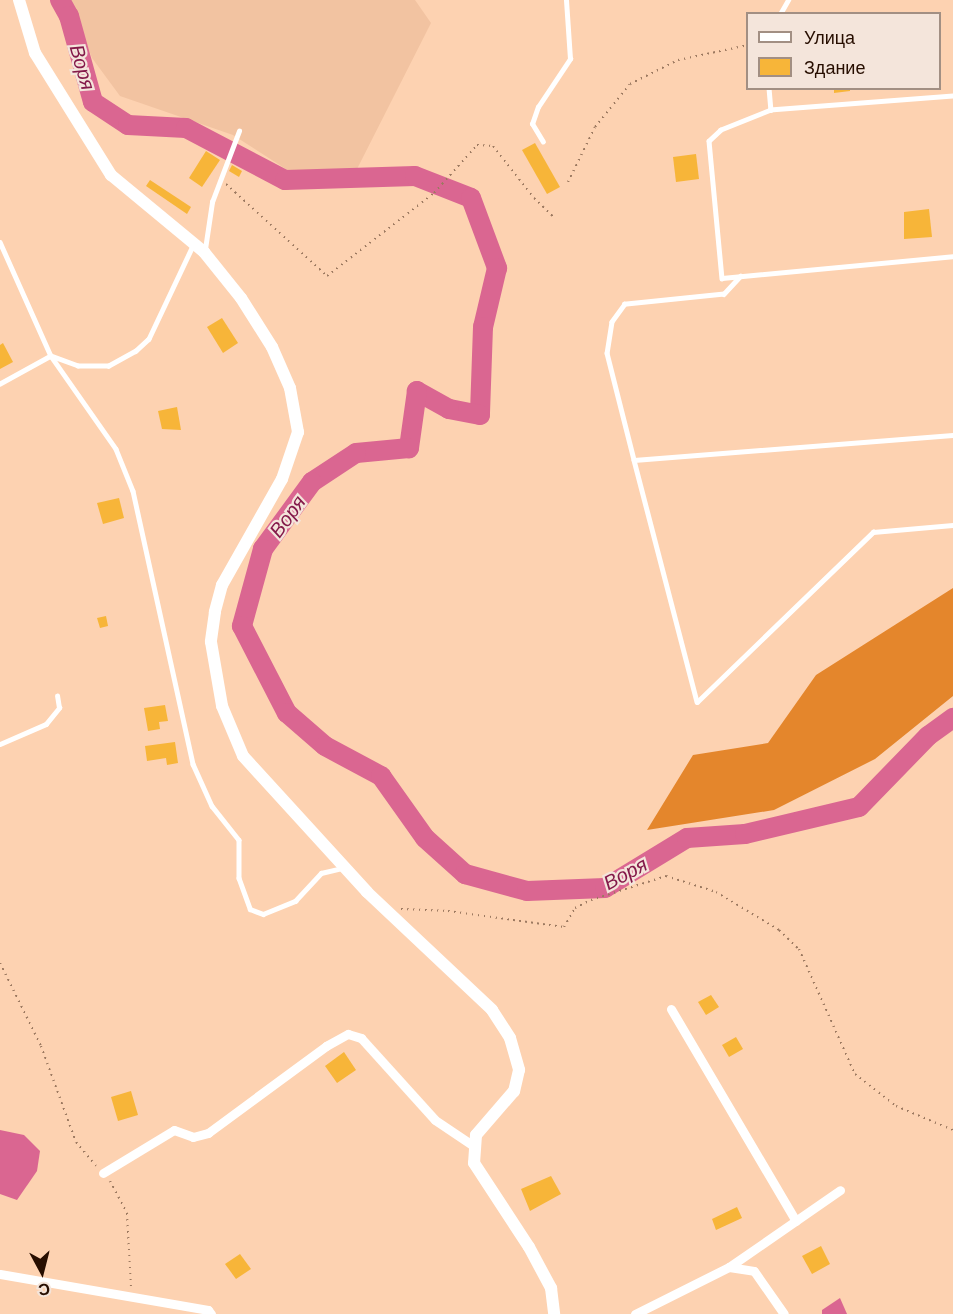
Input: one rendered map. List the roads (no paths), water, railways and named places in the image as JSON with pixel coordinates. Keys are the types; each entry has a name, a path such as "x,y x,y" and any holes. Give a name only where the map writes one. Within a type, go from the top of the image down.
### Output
{"street":[{"path":"19,0 35,53 111,175 199,247 241,298 272,347 290,388 298,432 282,479 222,585 215,612 211,642 222,705 243,756 384,908 492,1010 510,1038 519,1070 514,1091 477,1135 474,1163 551,1288 554,1314"},
{"path":"671,1009 796,1221"},
{"path":"102,1173 174,1130 193,1137 208,1133 326,1046 348,1034 362,1038 435,1120 475,1147"},
{"path":"635,1314 729,1267 840,1191"},
{"path":"729,1267 754,1271 784,1314"},
{"path":"0,1274 208,1310 211,1314"}],"lane":[{"path":"543,142 532,124 538,107 570,59 566,0"},
{"path":"769,90 771,110"},
{"path":"953,96 771,110 721,130 709,141 722,278 953,256"},
{"path":"0,384 51,356 78,366 109,366 136,351 149,339 199,247 212,202 239,131"},
{"path":"0,242 51,356 116,449 133,491 193,764 212,806 239,840 239,878 250,909 263,914 295,901 321,873 345,868"},
{"path":"741,276 724,294 625,304 612,322 607,353 697,702 873,532 953,525"},
{"path":"634,460 953,435"},
{"path":"0,744 46,724 59,708 57,696"}],"waterway":[{"name":"Воря","path":"60,0 69,16 93,102 128,125 186,128 285,180 415,176 471,198 497,268 483,327 480,415 449,409 417,391 409,448 356,453 312,482 263,549 242,626 287,713 325,746 381,776 425,838 465,874 527,891 605,888 687,838 745,834 859,807 928,736 953,718"}]}
